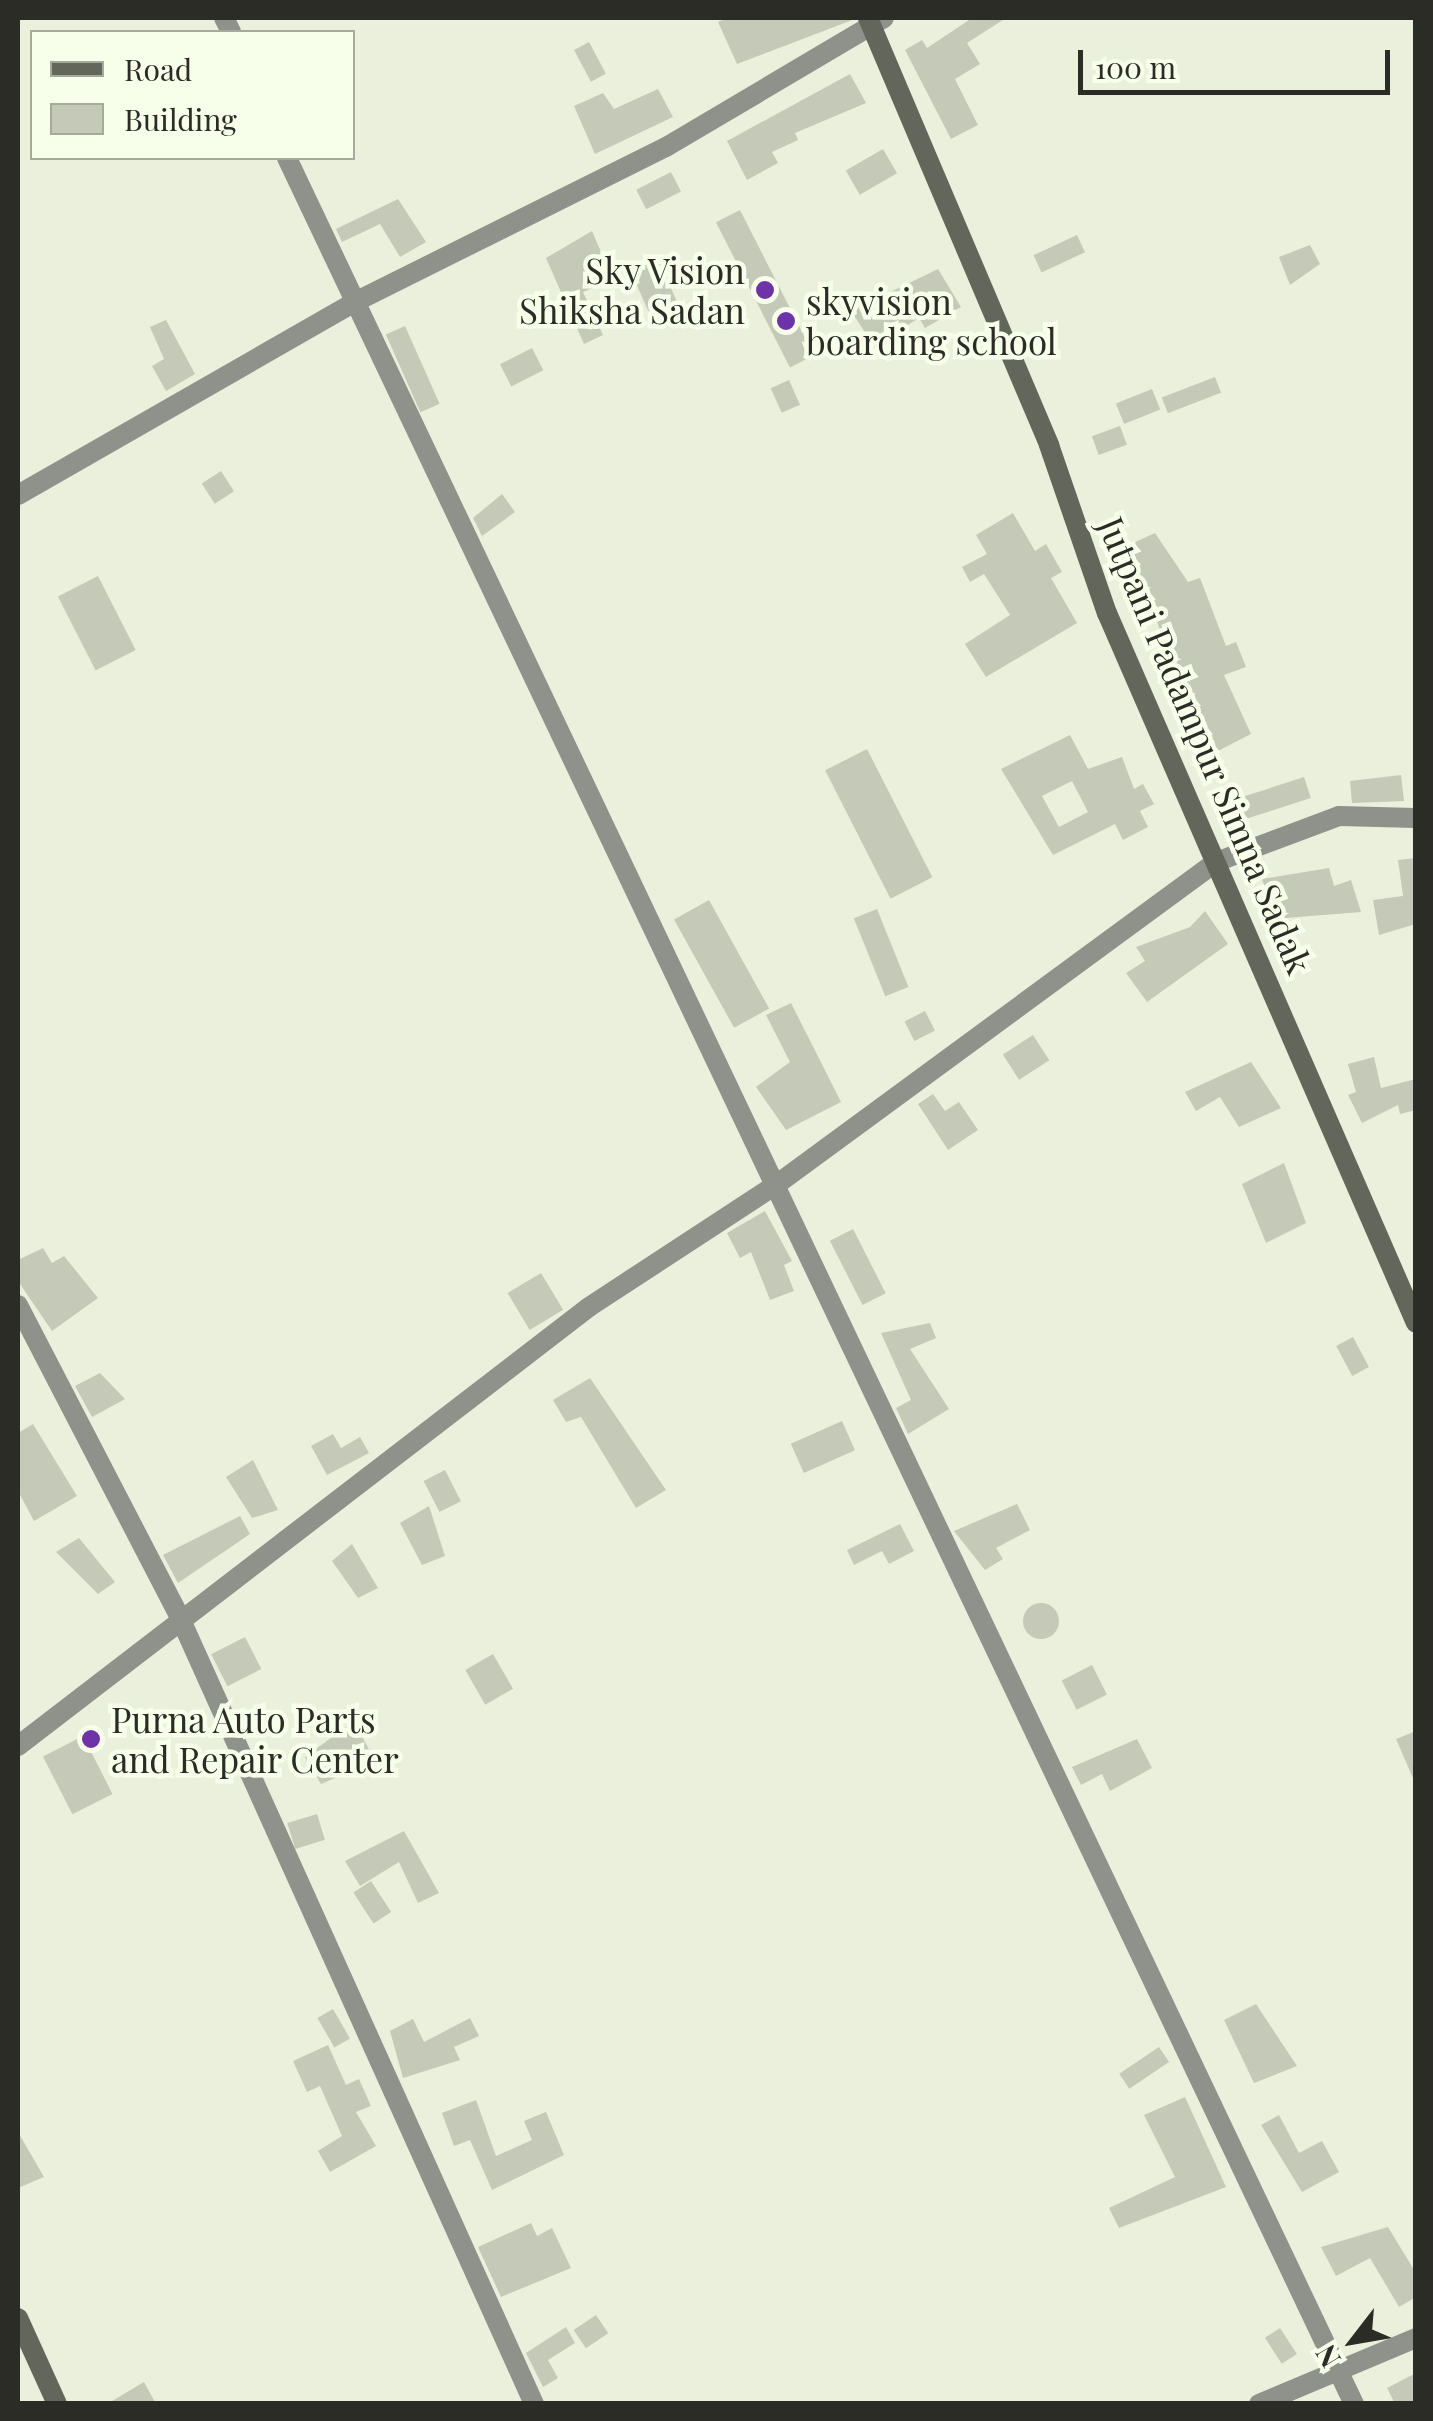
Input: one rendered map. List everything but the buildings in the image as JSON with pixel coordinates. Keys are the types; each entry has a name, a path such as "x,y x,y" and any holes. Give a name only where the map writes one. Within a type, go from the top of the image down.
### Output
{"street":[{"path":"18,496 355,302 666,146 874,20"},
{"name":"Jutpani Padampur Simna Sadak","path":"874,20 1216,862 1416,1323"},
{"path":"288,160 780,1182 941,1550 1354,2404"},
{"path":"18,1746 589,1307 780,1182 1216,862 1306,823 1416,818"},
{"path":"18,1304 181,1620 534,2404"},
{"path":"18,2318 57,2404"},
{"path":"1259,2404 1416,2338"}],"place":[{"name":"Sky Vision Shiksha Sadan","path":"765,290"},
{"name":"skyvision boarding school","path":"786,321"},
{"name":"Purna Auto Parts and Repair Center","path":"91,1739"}]}
